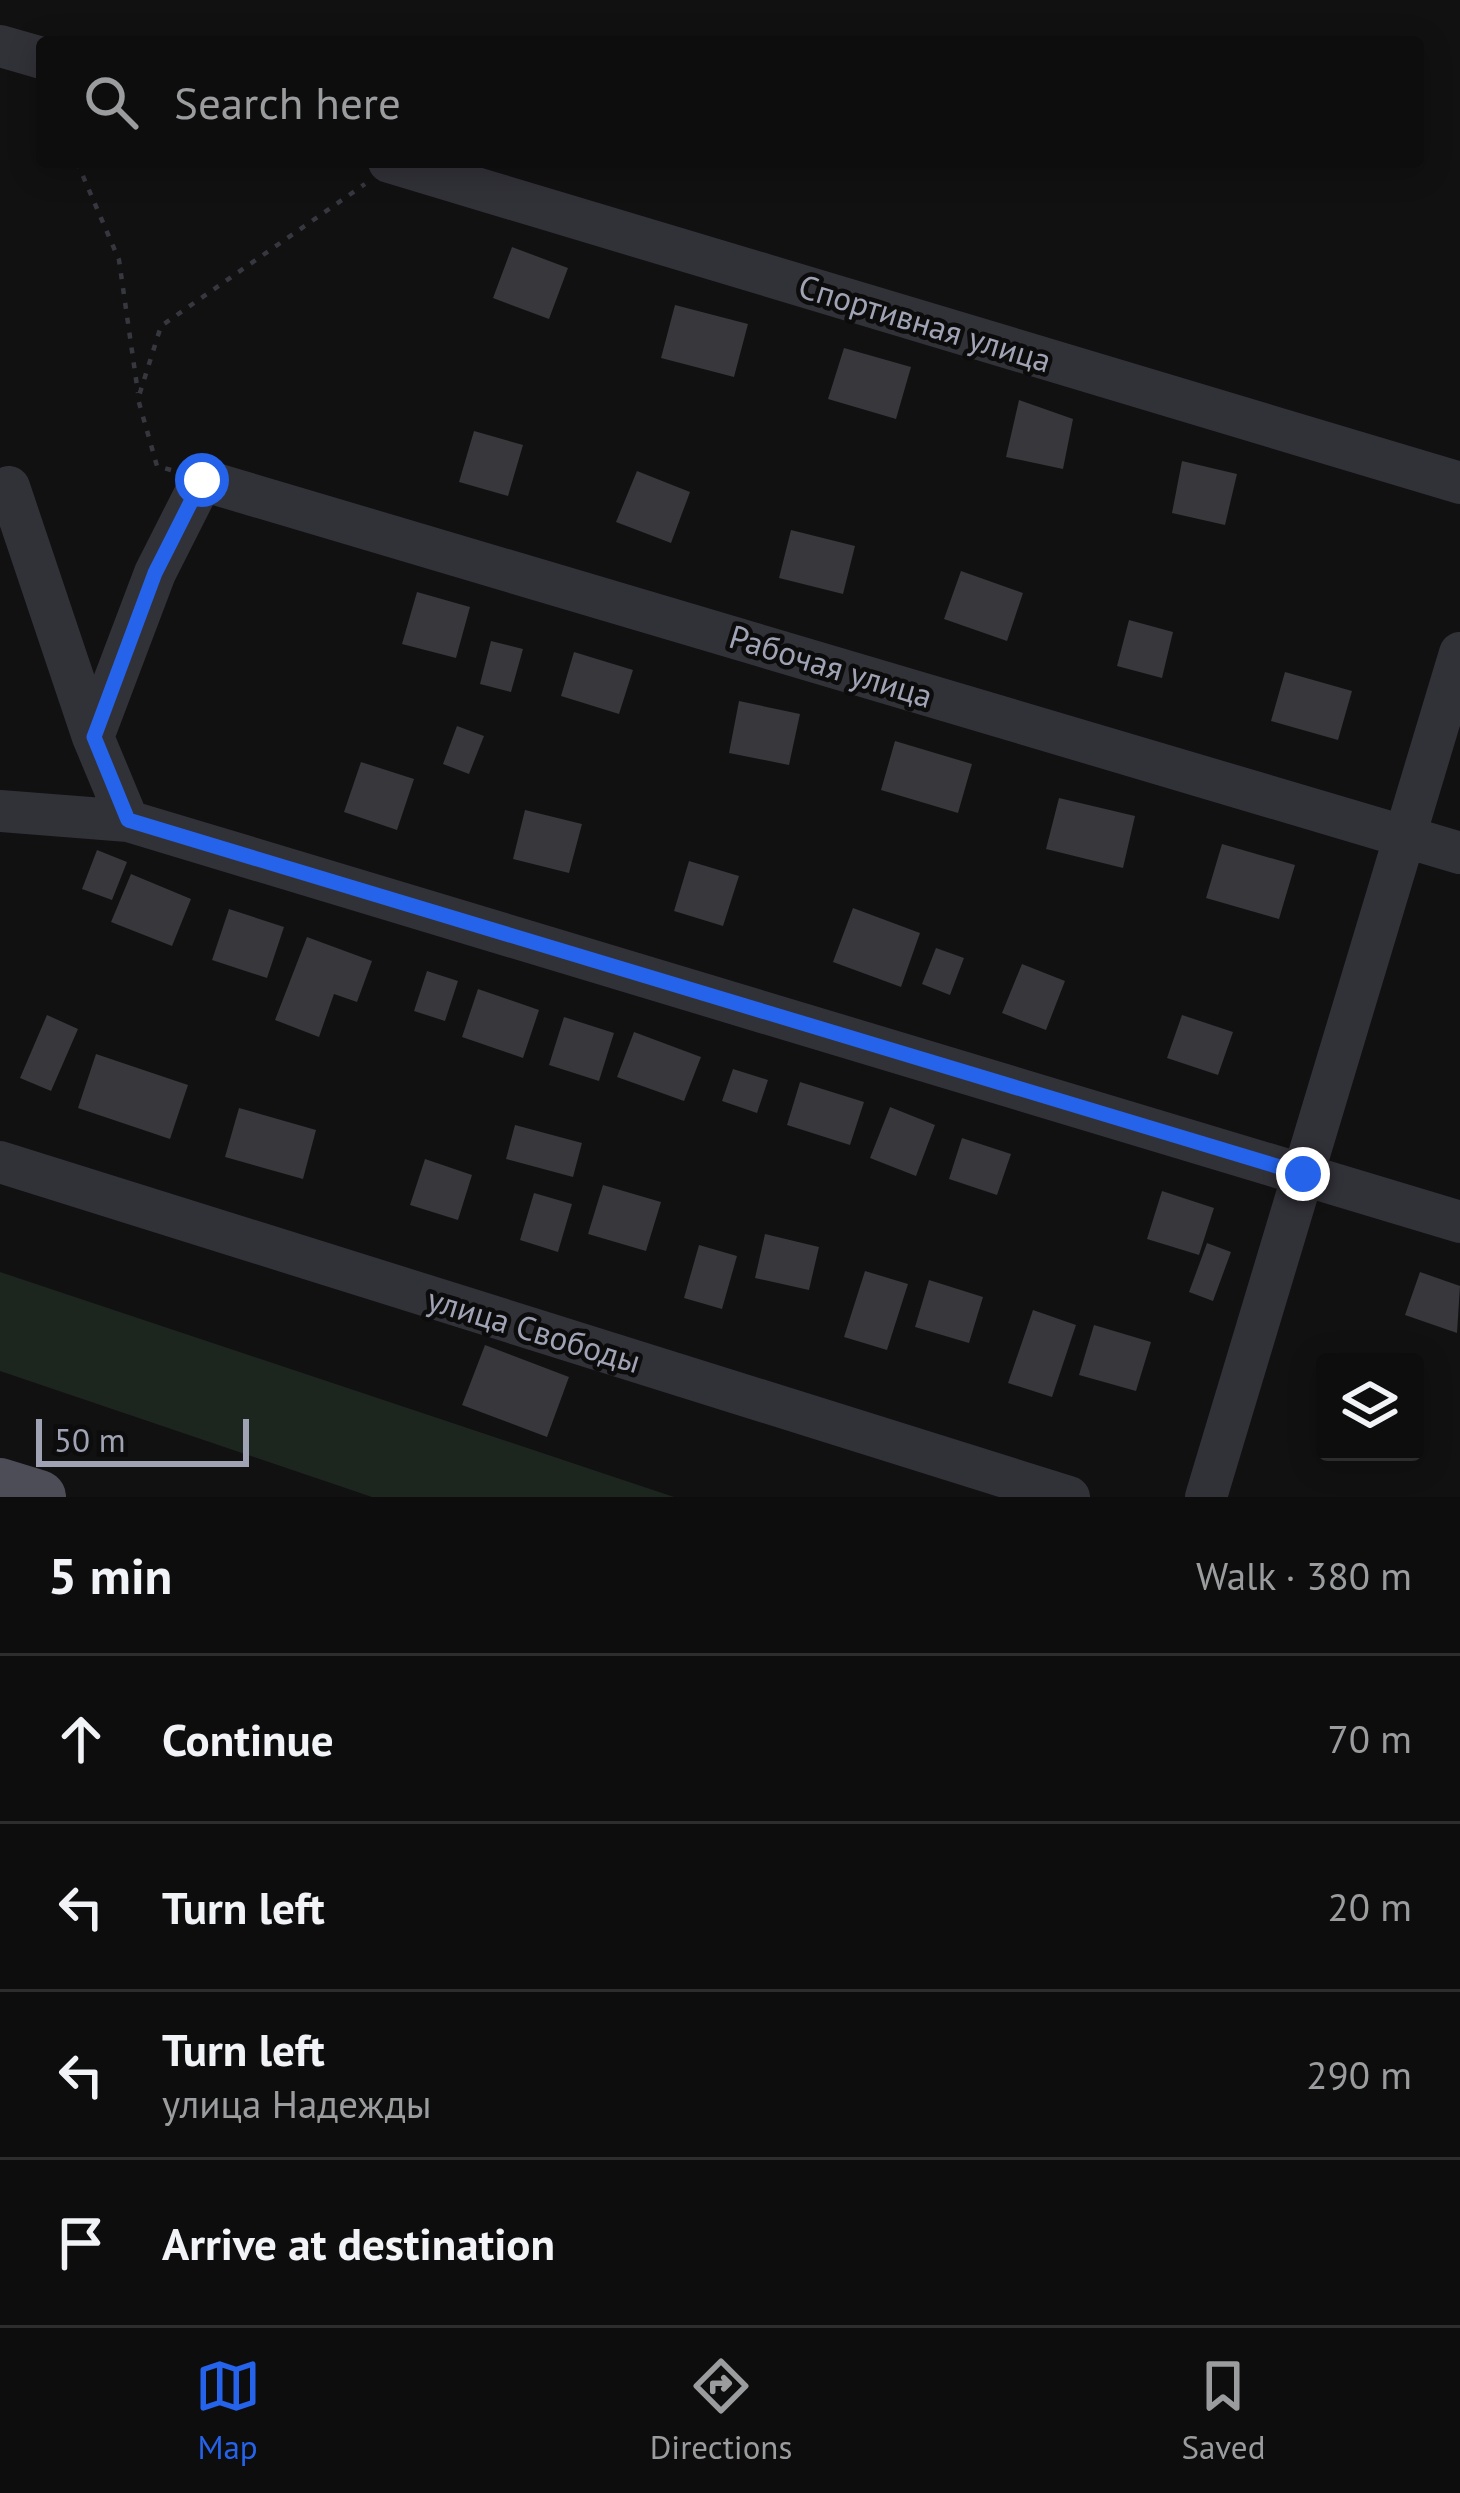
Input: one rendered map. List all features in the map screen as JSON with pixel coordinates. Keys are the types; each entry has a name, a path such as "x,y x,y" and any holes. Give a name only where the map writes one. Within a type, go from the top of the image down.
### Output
{"main road":[{"path":"0,1485 39,1497"}],"street":[{"path":"0,46 36,56"},
{"name":"Спортивная улица","path":"409,168 1460,483"},
{"path":"94,737 155,573 202,480"},
{"name":"Рабочая улица","path":"202,480 1460,853"},
{"path":"9,487 94,737 128,820"},
{"path":"1206,1497 1460,653"},
{"path":"0,849 17,812 128,820 1460,1222"},
{"name":"улица Свободы","path":"0,1162 1069,1497"}],"path":[{"path":"79,168 119,260 138,399 157,466 202,480"},
{"path":"138,399 161,326 385,168"}],"shaded area":[{"path":"0,1272 674,1497 372,1497 0,1371"}],"building":[{"path":"512,247 568,268 549,319 493,298"},
{"path":"675,305 748,324 734,377 661,358"},
{"path":"844,348 911,367 896,419 828,399"},
{"path":"1019,400 1073,419 1063,469 1006,457"},
{"path":"474,431 523,445 508,496 459,482"},
{"path":"1182,461 1237,474 1225,525 1172,513"},
{"path":"637,471 690,492 671,543 616,522"},
{"path":"791,530 855,546 843,594 779,578"},
{"path":"961,571 1023,593 1007,641 944,619"},
{"path":"417,592 470,607 456,658 402,644"},
{"path":"1129,620 1173,632 1162,678 1117,666"},
{"path":"491,641 523,649 511,692 480,684"},
{"path":"574,652 633,670 619,714 561,696"},
{"path":"1285,672 1352,691 1338,740 1271,721"},
{"path":"739,701 800,714 789,765 729,753"},
{"path":"457,726 484,736 469,774 443,764"},
{"path":"895,741 972,764 958,813 881,790"},
{"path":"361,762 414,779 397,830 344,812"},
{"path":"1059,798 1135,816 1123,868 1046,849"},
{"path":"525,810 582,824 569,873 513,859"},
{"path":"1222,844 1295,865 1279,919 1206,898"},
{"path":"97,850 127,862 112,900 82,889"},
{"path":"689,861 739,876 723,926 674,911"},
{"path":"131,874 191,899 172,946 111,922"},
{"path":"853,908 920,933 901,987 833,962"},
{"path":"229,909 284,927 267,978 212,960"},
{"path":"307,937 372,961 357,1002 334,994 319,1037 275,1020"},
{"path":"936,948 964,958 950,995 922,984"},
{"path":"1022,964 1065,981 1046,1030 1002,1013"},
{"path":"427,971 458,981 445,1021 414,1011"},
{"path":"478,989 539,1010 523,1058 462,1037"},
{"path":"47,1015 78,1029 51,1091 20,1078"},
{"path":"1182,1015 1233,1032 1218,1075 1167,1058"},
{"path":"564,1017 614,1033 599,1081 549,1065"},
{"path":"634,1032 701,1057 684,1101 617,1077"},
{"path":"96,1054 188,1085 170,1139 78,1108"},
{"path":"733,1069 768,1080 757,1113 722,1101"},
{"path":"800,1082 864,1102 850,1145 787,1125"},
{"path":"890,1107 935,1125 916,1176 870,1158"},
{"path":"239,1108 316,1130 303,1179 225,1157"},
{"path":"515,1125 582,1143 573,1177 506,1159"},
{"path":"962,1138 1011,1154 997,1195 949,1179"},
{"path":"425,1159 472,1175 458,1220 410,1205"},
{"path":"603,1185 661,1202 646,1251 588,1234"},
{"path":"1162,1191 1214,1208 1199,1255 1147,1239"},
{"path":"534,1193 572,1204 558,1252 520,1240"},
{"path":"765,1234 819,1247 809,1290 755,1278"},
{"path":"1207,1243 1231,1252 1213,1301 1189,1292"},
{"path":"699,1245 737,1256 722,1309 684,1298"},
{"path":"865,1271 908,1284 887,1350 844,1337"},
{"path":"1420,1272 1460,1286 1457,1333 1405,1315"},
{"path":"929,1280 983,1297 969,1343 915,1327"},
{"path":"1033,1310 1076,1325 1052,1397 1008,1383"},
{"path":"1094,1325 1151,1342 1136,1391 1079,1375"},
{"path":"485,1345 569,1377 547,1437 462,1405"}],"route":[{"path":"202,480 155,573 94,737 128,820 1303,1174"}]}
